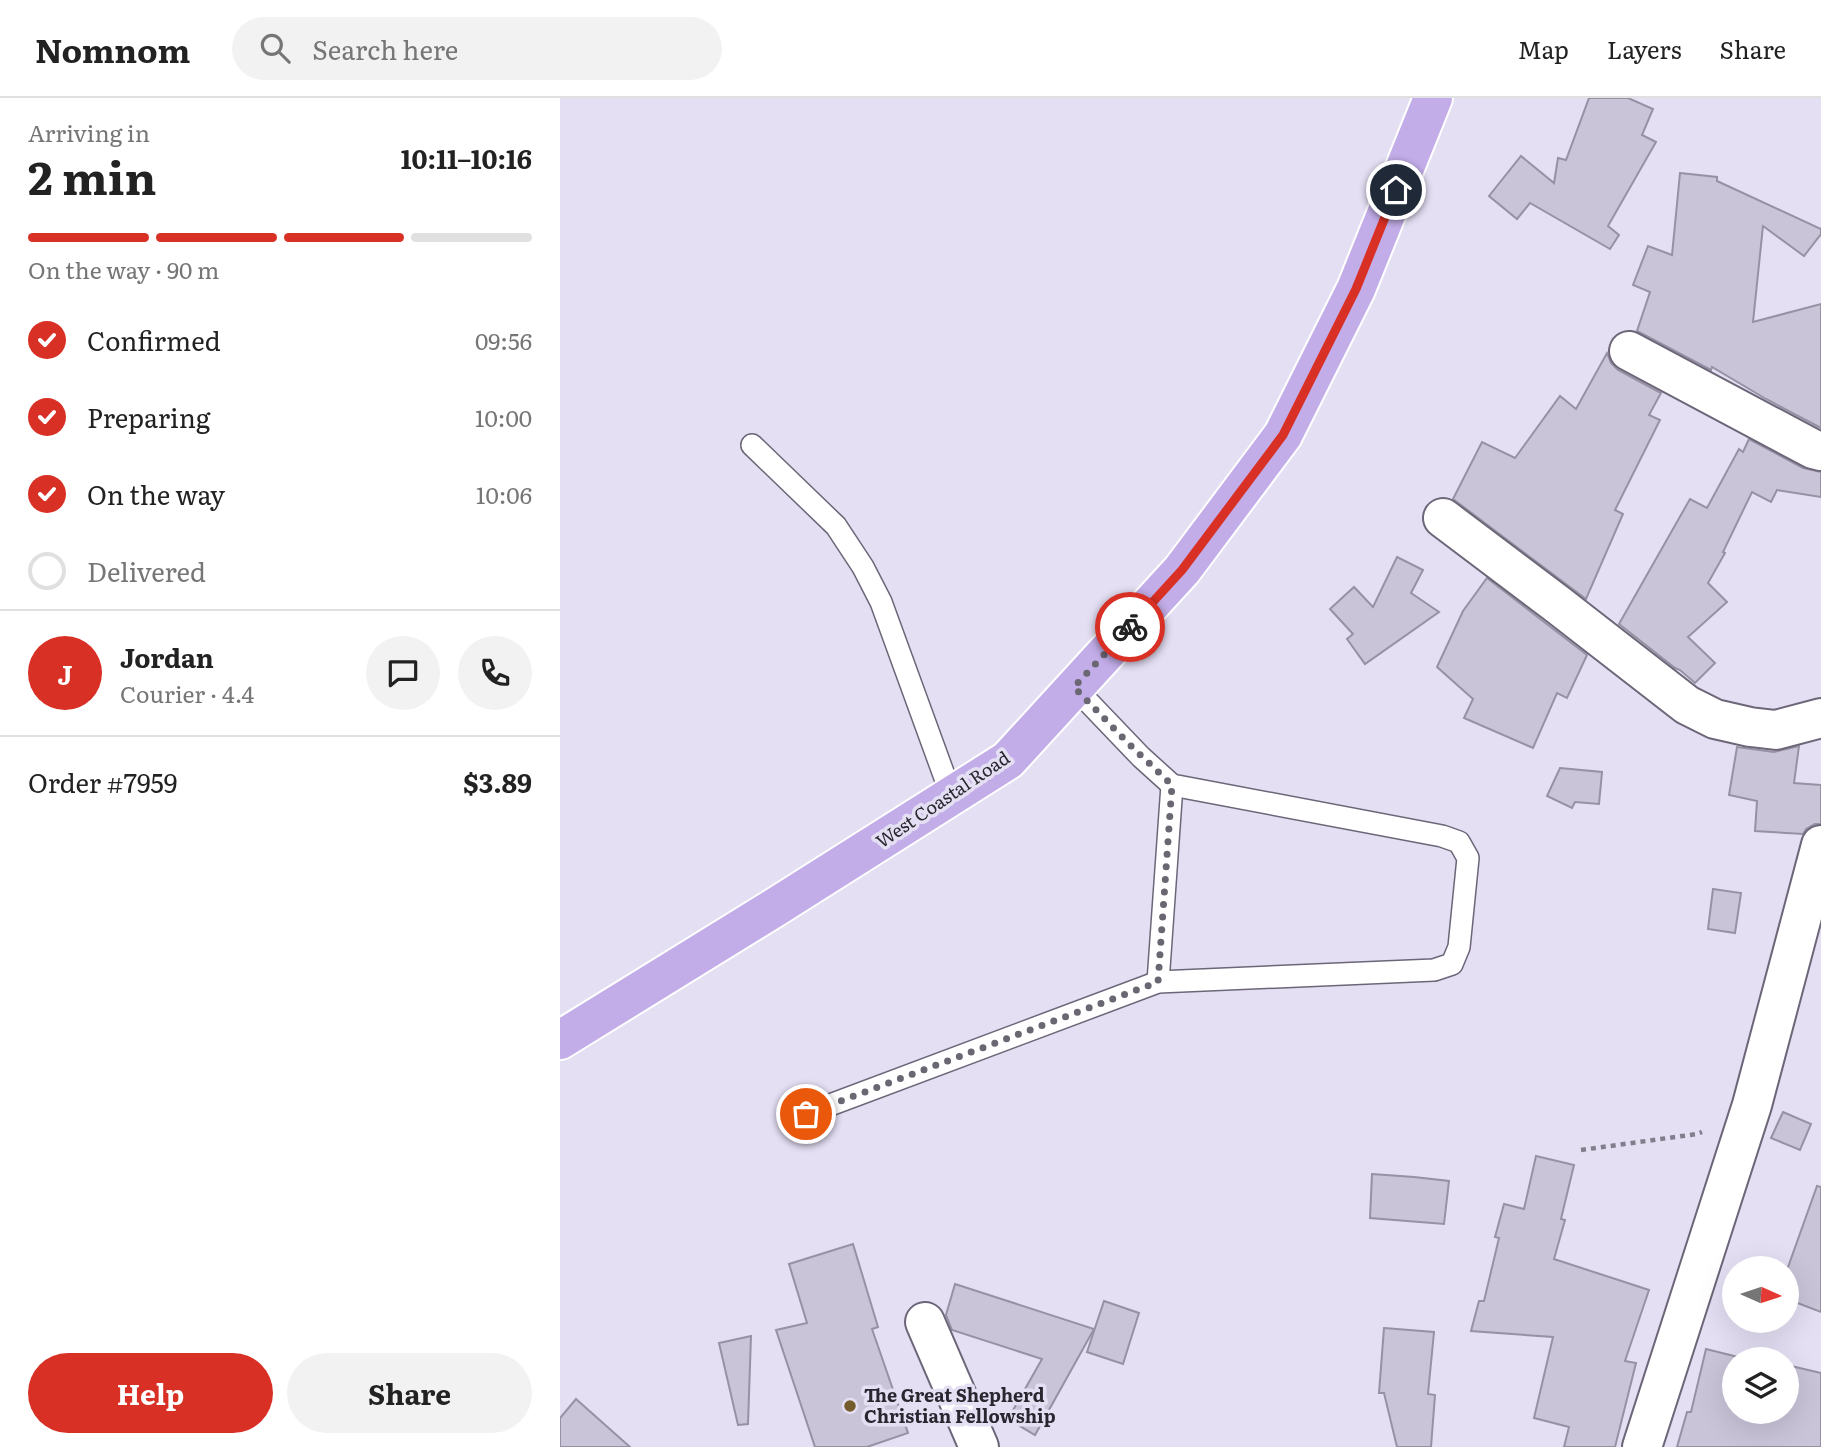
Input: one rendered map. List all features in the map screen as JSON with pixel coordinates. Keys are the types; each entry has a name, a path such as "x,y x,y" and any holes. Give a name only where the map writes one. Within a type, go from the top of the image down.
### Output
{"main road":[{"name":"West Coastal Road","path":"560,1040 1008,760 1182,570 1283,435 1356,289 1433,98"}],"street":[{"path":"1629,351 1821,451"},
{"path":"1443,518 1688,705 1706,715 1750,727 1776,730 1821,718"},
{"path":"1642,1447 1752,1105 1821,845"},
{"path":"925,1322 979,1447"}],"lane":[{"path":"752,445 836,526 863,567 881,602 952,797"},
{"path":"806,1114 1158,982 1434,970 1452,964 1459,947 1468,859 1460,842 1442,836 1172,785 1133,749 1074,687"},
{"path":"1158,982 1172,785"}],"path":[{"path":"1581,1150 1698,1134 1752,1105"}],"building":[{"path":"1589,98 1628,98 1653,109 1642,135 1656,142 1608,226 1619,235 1610,249 1530,203 1517,219 1489,196 1521,156 1554,183 1558,158 1566,160"},
{"path":"1680,173 1717,177 1717,181 1821,229 1821,234 1804,256 1763,226 1753,322 1821,304 1821,428 1712,367 1711,370 1637,331 1650,292 1633,285 1648,246 1672,255"},
{"path":"1607,353 1618,370 1661,393 1649,415 1660,420 1615,510 1623,514 1586,599 1453,499 1482,442 1515,458 1560,396 1576,409"},
{"path":"1749,439 1803,468 1821,472 1821,497 1777,490 1771,502 1752,492 1723,552 1725,553 1708,583 1727,602 1688,637 1715,663 1695,683 1619,624 1690,499 1707,508 1739,449 1743,452"},
{"path":"1397,557 1423,570 1411,593 1439,612 1365,664 1347,639 1353,634 1330,609 1354,587 1373,607"},
{"path":"1487,578 1587,655 1567,698 1557,693 1533,748 1464,718 1473,699 1437,667 1463,611"},
{"path":"1799,746 1794,783 1821,785 1821,824 1806,829 1803,834 1755,831 1757,801 1729,795 1737,747 1774,752"},
{"path":"1560,768 1602,772 1599,804 1575,802 1572,808 1547,796"},
{"path":"1713,889 1741,893 1735,933 1708,929"},
{"path":"1783,1112 1811,1124 1800,1150 1771,1138"},
{"path":"1536,1156 1574,1165 1561,1219 1565,1220 1554,1259 1649,1290 1625,1361 1636,1363 1615,1447 1564,1447 1569,1427 1534,1418 1553,1337 1471,1331 1479,1301 1484,1301 1499,1238 1495,1237 1504,1204 1524,1209"},
{"path":"1372,1174 1449,1181 1444,1224 1370,1218"},
{"path":"1817,1186 1821,1187 1821,1312 1799,1304 1799,1256 1792,1256"},
{"path":"853,1244 878,1327 872,1329 908,1433 867,1447 815,1447 776,1330 807,1323 789,1264"},
{"path":"955,1284 1094,1329 1035,1435 1008,1419 1042,1359 952,1330 946,1315"},
{"path":"1104,1301 1139,1313 1123,1364 1087,1352"},
{"path":"1384,1328 1434,1332 1428,1394 1435,1395 1431,1447 1397,1447 1384,1393 1379,1393"},
{"path":"751,1336 748,1424 738,1425 719,1343"},
{"path":"1706,1349 1722,1353 1722,1424 1799,1424 1799,1368 1821,1373 1821,1447 1677,1447 1687,1412 1691,1412"},
{"path":"576,1399 630,1447 560,1447 560,1418"}],"way so far":[{"path":"806,1114 1158,982 1172,785 1074,687 1130,627"}],"place":[{"name":"The Great Shepherd Christian Fellowship","path":"850,1406"}],"route":[{"path":"1130,627 1182,570 1283,435 1356,289 1396,190"}]}
